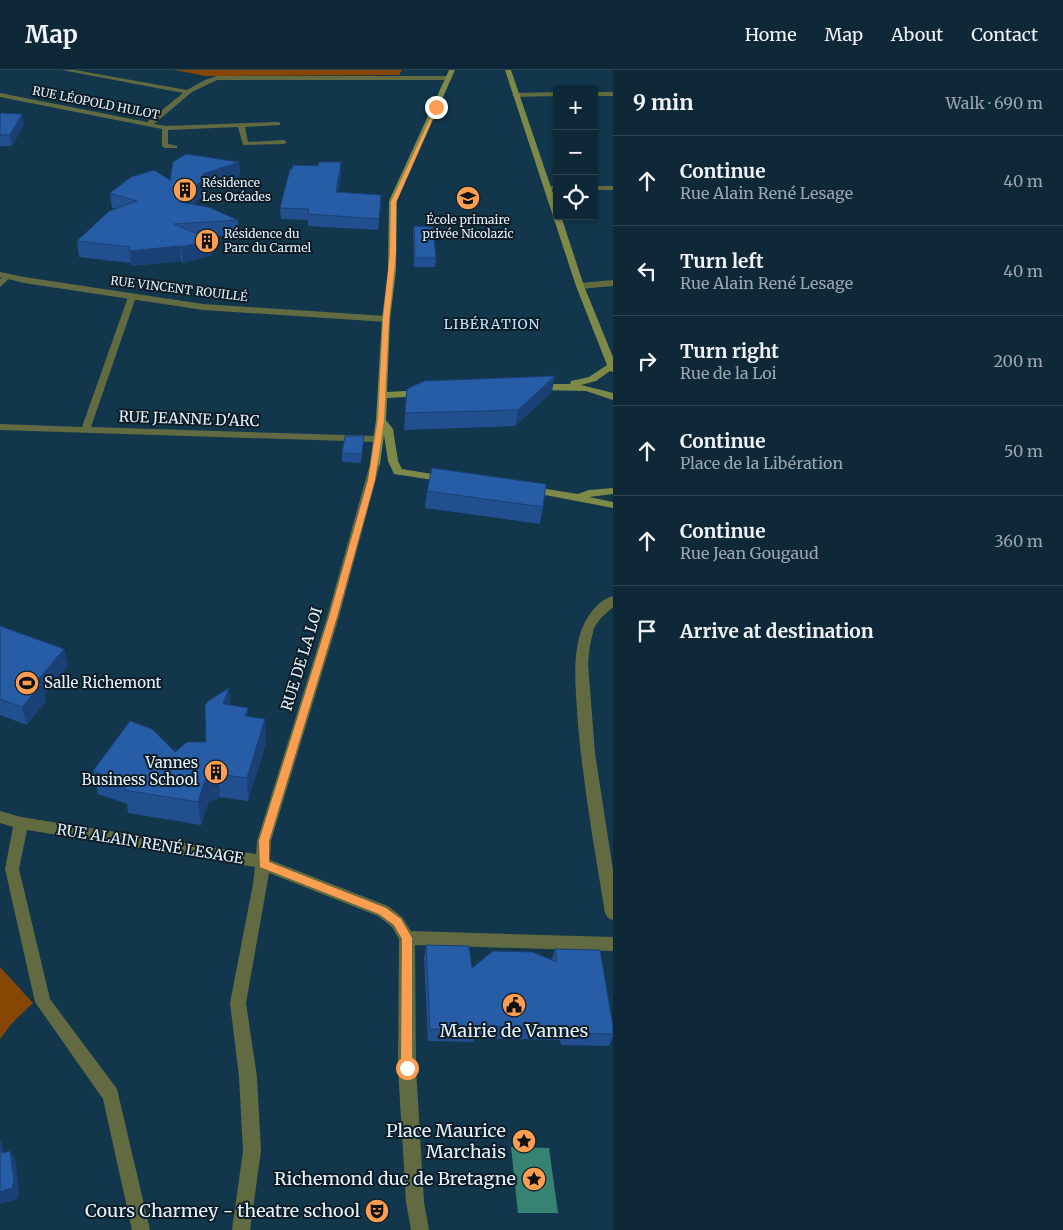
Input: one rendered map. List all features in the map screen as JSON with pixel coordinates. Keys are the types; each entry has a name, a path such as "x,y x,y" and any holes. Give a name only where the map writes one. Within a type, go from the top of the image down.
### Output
{"main road":[{"path":"508,70 580,286 612,368 603,370 591,380 560,386"},
{"path":"375,464 381,420 386,319 393,253 395,195 450,74"},
{"path":"530,387 560,386 592,389 613,397"},
{"path":"381,395 434,392"},
{"path":"381,420 388,429 393,461 398,472 454,480"},
{"path":"520,488 579,497 613,505"},
{"path":"579,497 589,493 613,491"}],"street":[{"path":"65,70 189,92"},
{"path":"149,124 189,92 210,80 221,78 450,74"},
{"path":"515,95 553,94"},
{"path":"598,94 613,94"},
{"name":"RUE LÉOPOLD HULOT","path":"0,95 165,128 278,124"},
{"path":"241,126 245,144"},
{"path":"165,128 165,146 175,147"},
{"path":"235,144 284,142"},
{"path":"547,188 553,187"},
{"path":"598,188 613,188"},
{"path":"0,284 4,275"},
{"name":"RUE VINCENT ROUILLÉ","path":"4,275 203,307 386,319"},
{"path":"580,286 613,283"},
{"path":"85,431 132,297"},
{"name":"RUE JEANNE D'ARC","path":"0,426 85,431 377,439"},
{"name":"RUE DE LA LOI","path":"241,1230 252,1151 248,1077 238,1004 245,960 262,884 264,841 333,617 375,464"},
{"path":"613,600 594,618 589,626 582,666 589,766 613,913"},
{"name":"RUE ALAIN RENÉ LESAGE","path":"0,817 21,824 238,857 264,864 382,911 397,922 407,938"},
{"path":"21,824 12,869 43,1002 110,1094 141,1230"},
{"path":"420,1230 415,1202 407,1068 407,938 613,944"}],"shaded area":[{"path":"174,70 402,70 399,75 206,76"},
{"path":"0,967 33,1003 13,1022 0,1039"},
{"path":"511,1147 549,1148 558,1213 518,1213"}],"building":[{"path":"1,113 22,114 10,135 0,135"},
{"path":"186,154 239,162 203,174 201,181 180,202 208,207 238,220 174,224 211,240 181,247 129,251 130,247 77,241 109,211 137,201 110,193 131,177 154,170 170,180 173,162"},
{"path":"319,162 341,162 336,192 381,195 379,219 308,214 309,209 280,208 290,169 292,169 293,165 318,166"},
{"path":"414,226 433,227 436,258 415,258"},
{"path":"555,376 518,410 405,413 407,389 424,381"},
{"path":"345,436 364,436 362,454 342,453"},
{"path":"432,468 546,484 543,507 427,491"},
{"name":"Salle Richemont","path":"0,626 64,649 36,682 42,684 22,707 0,699"},
{"path":"229,688 223,704 248,708 245,716 265,719 247,778 218,774 205,780 198,802 124,790 127,783 93,771 130,721 152,729 175,752 187,742 206,742 205,706 208,701"},
{"name":"Mairie de Vannes","path":"426,945 469,946 472,968 493,951 532,952 557,962 555,949 600,950 613,1034 565,1033 564,1028 476,1026 476,1030 430,1029"},
{"path":"0,1146 2,1153 10,1151 14,1179 12,1188 0,1192"}],"place":[{"name":"Résidence Les Oréades","path":"185,190"},
{"name":"École primaire privée Nicolazic","path":"468,198"},
{"name":"Résidence du Parc du Carmel","path":"207,241"},
{"name":"Salle Richemont","path":"27,683"},
{"name":"Vannes Business School","path":"216,772"},
{"name":"Mairie de Vannes","path":"514,1005"},
{"name":"Place Maurice Marchais","path":"524,1141"},
{"name":"Richemond duc de Bretagne","path":"534,1179"},
{"name":"Cours Charmey - theatre school","path":"377,1211"}],"district":[{"name":"LIBÉRATION","path":"492,324"}],"route":[{"path":"407,1068 407,938 397,922 382,911 264,864 264,841 294,738 333,617 375,464 378,428 381,420 386,319 392,270 393,202 436,107"}]}
